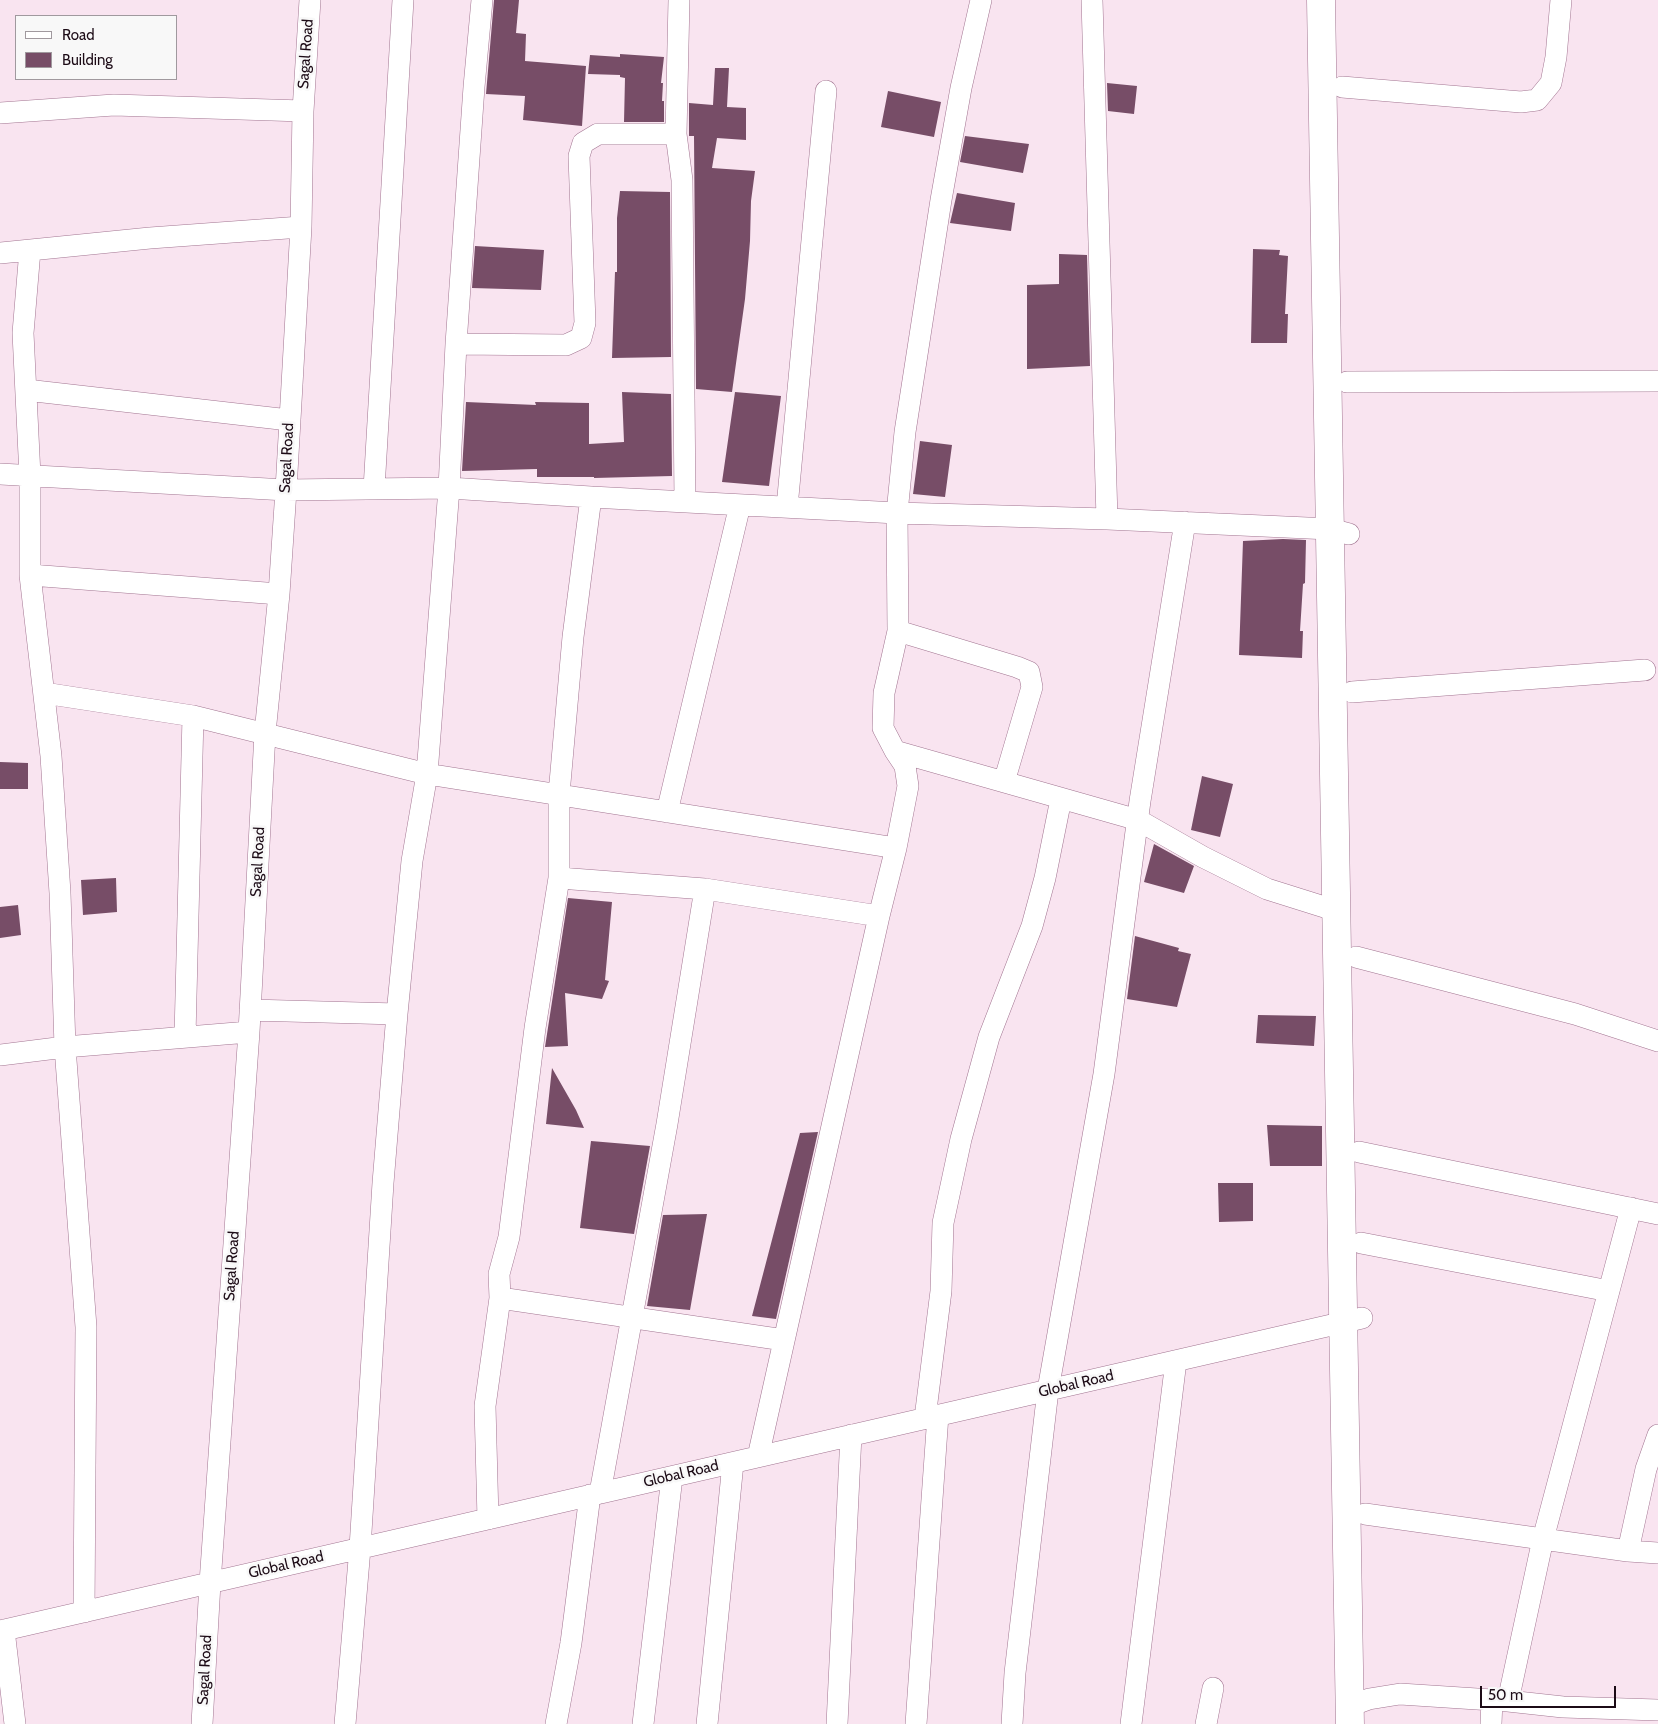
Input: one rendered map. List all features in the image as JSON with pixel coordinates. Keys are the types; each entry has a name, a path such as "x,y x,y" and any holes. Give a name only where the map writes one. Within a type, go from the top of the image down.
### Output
{"street":[{"name":"Sagal Road","path":"202,1724 250,1010 265,734 279,594 286,490 301,227 303,111 310,0"},
{"path":"374,489 403,0"},
{"path":"345,1724 360,1548 383,1183 397,1014 412,861 427,774 449,488 456,344 473,97 482,0"},
{"path":"678,0 676,134 682,180 685,502"},
{"path":"758,1456 879,916 896,848 908,786 905,766 883,728 884,693 898,631 897,513 905,432 941,200 961,88 981,0"},
{"path":"1092,0 1107,519"},
{"path":"1321,0 1339,531 1336,911 1353,1320 1365,1514 1359,1713"},
{"path":"1340,0 1347,382 1339,531 1352,692 1361,1243 1353,1320 1359,1713"},
{"path":"1342,87 1521,102 1537,100 1551,82 1556,57 1561,0"},
{"path":"787,507 826,91"},
{"path":"0,113 114,105 303,111"},
{"path":"456,344 566,345 581,338 585,323 578,156 584,143 598,134 676,134"},
{"path":"0,253 150,238 301,227"},
{"path":"30,250 23,333 30,476 30,575 51,756 65,1047 86,1327 84,1612"},
{"path":"1347,382 1658,381"},
{"path":"26,390 290,420"},
{"path":"0,474 286,490 449,488 897,513 1185,522 1339,531"},
{"path":"488,1519 485,1406 500,1298 499,1274 509,1236 535,1028 559,878 559,794 573,637 591,497"},
{"path":"667,812 740,505"},
{"path":"1012,1724 1015,1673 1048,1390 1104,1074 1138,820 1185,522"},
{"path":"30,575 279,594"},
{"path":"898,631 1029,672 1032,687 1004,782"},
{"path":"1352,692 1645,670"},
{"path":"44,693 193,716 427,774 896,848"},
{"path":"185,1036 193,716"},
{"path":"895,751 1138,820 1203,857 1267,889 1336,911"},
{"path":"916,1724 932,1417 941,1291 943,1223 961,1139 989,1037 1032,926 1061,799"},
{"path":"559,878 705,889 879,916"},
{"path":"556,1724 595,1494 632,1317 667,1124 705,889"},
{"path":"1356,957 1575,1014 1658,1042"},
{"path":"250,1010 397,1014"},
{"path":"0,1055 65,1047 248,1032"},
{"path":"1359,1152 1658,1214"},
{"path":"1491,1724 1500,1701 1631,1208"},
{"path":"1361,1243 1609,1291"},
{"path":"500,1298 784,1340"},
{"name":"Global Road","path":"2,1631 1353,1320"},
{"path":"1131,1724 1176,1361"},
{"path":"837,1724 851,1435"},
{"path":"1628,1551 1646,1469 1658,1435"},
{"path":"707,1724 733,1462"},
{"path":"643,1724 672,1477"},
{"path":"1365,1514 1628,1551 1658,1553"},
{"path":"2,1631 15,1724"},
{"path":"1206,1724 1213,1688"},
{"path":"1359,1713 1400,1694 1500,1701 1563,1716 1658,1710"}],"building":[{"path":"494,0 519,0 516,33 526,34 525,61 586,66 582,126 523,120 525,96 486,94"},
{"path":"620,54 664,57 661,83 663,83 664,122 624,122 625,78 620,77 620,75 588,74 590,55 620,57"},
{"path":"715,68 729,68 727,107 746,108 746,140 717,138 712,168 755,171 751,201 745,299 732,392 696,389 694,136 689,136 689,103 713,105"},
{"path":"1107,83 1137,86 1134,114 1108,111"},
{"path":"888,91 941,102 934,137 881,127"},
{"path":"965,136 1029,144 1023,173 960,162"},
{"path":"620,191 670,192 671,357 612,358 615,272 617,272 617,218"},
{"path":"957,193 1015,203 1011,231 950,223"},
{"path":"475,246 544,250 541,290 472,288"},
{"path":"1253,249 1280,250 1279,255 1288,256 1285,314 1288,314 1287,343 1251,343"},
{"path":"1059,254 1087,255 1090,366 1027,369 1027,285 1059,284"},
{"path":"622,392 671,394 672,476 537,477 537,469 462,471 466,402 536,405 535,402 589,403 589,444 624,442"},
{"path":"735,392 781,396 769,486 722,482"},
{"path":"920,441 952,445 945,497 913,494"},
{"path":"1306,540 1305,583 1303,584 1300,631 1303,631 1302,658 1239,655 1243,541"},
{"path":"0,762 28,763 28,789 0,789"},
{"path":"1202,776 1233,784 1220,837 1191,830"},
{"path":"1154,844 1194,866 1184,893 1144,882"},
{"path":"116,878 117,912 83,915 81,880"},
{"path":"568,898 612,902 605,980 609,981 602,999 565,993 568,1046 545,1047"},
{"path":"18,905 21,935 0,938 0,907"},
{"path":"1135,936 1179,948 1178,951 1191,954 1177,1007 1127,999"},
{"path":"1258,1015 1316,1016 1314,1046 1256,1043"},
{"path":"552,1068 576,1110 584,1128 546,1124"},
{"path":"1267,1125 1322,1126 1322,1166 1270,1166"},
{"path":"818,1132 776,1319 752,1316 800,1133"},
{"path":"591,1141 650,1146 634,1234 580,1228"},
{"path":"1218,1183 1253,1183 1253,1221 1219,1222"},
{"path":"707,1214 690,1310 647,1306 663,1215"}]}
